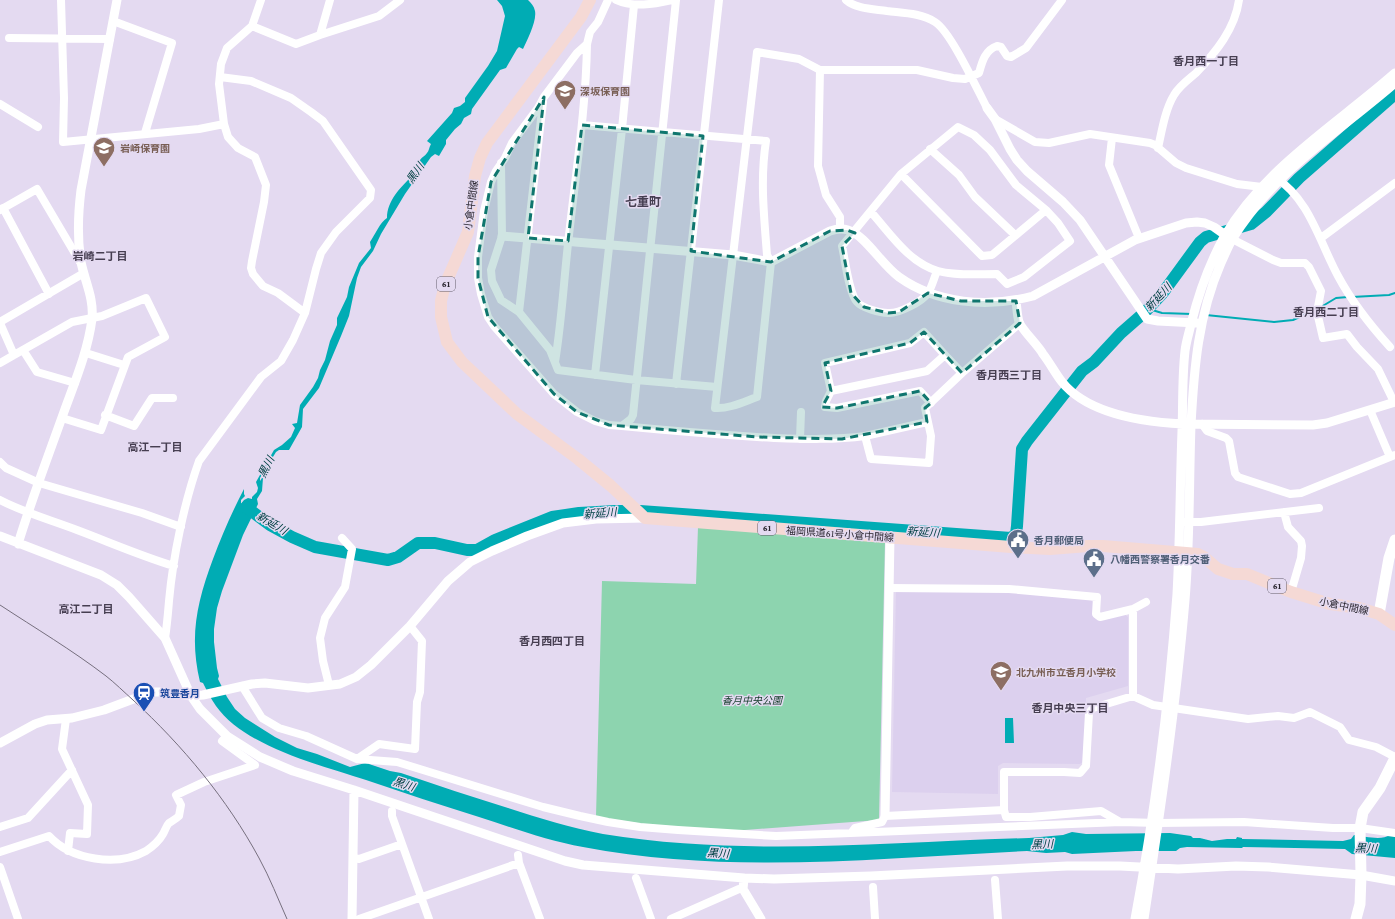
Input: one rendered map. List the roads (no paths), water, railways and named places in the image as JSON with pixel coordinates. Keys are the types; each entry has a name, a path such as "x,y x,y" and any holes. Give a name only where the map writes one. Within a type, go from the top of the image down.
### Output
{"main road":[{"name":"小倉中間線","path":"590,0 580,17 487,143 480,158 475,176 468,232 445,285 441,301 441,317 447,342 466,366 517,414 578,459 611,486 645,518"},
{"name":"福岡県道61号小倉中間線","path":"645,518 756,528 1027,548 1050,549 1103,546 1184,553"},
{"path":"1379,614 1389,558 1395,540"},
{"name":"小倉中間線","path":"1184,553 1204,557 1218,569 1233,574 1247,574 1291,592 1330,604 1359,608 1379,614 1395,625"},
{"path":"1356,919 1360,904 1360,830 1363,812 1388,775 1395,758"}],"street":[{"path":"61,0 63,142 199,129 224,124"},
{"path":"18,544 27,514 86,353 92,318 92,306 90,292 81,264 78,245 78,216 81,190 92,139 117,0"},
{"path":"261,0 252,26 227,48 221,64 219,84 224,124 228,137 238,148 255,157 266,185 252,261 251,268 253,274 263,286 278,293 305,313"},
{"path":"320,35 330,0"},
{"path":"252,26 296,44 379,16 400,0"},
{"path":"555,362 561,323 568,241 582,125 587,44 590,32 598,22 608,0"},
{"path":"616,0 625,4 634,5 672,0"},
{"path":"622,426 631,419 633,415 676,0"},
{"path":"676,384 719,0"},
{"path":"846,0 861,7 921,16 936,22 949,37 1017,160 1027,171 1063,202 1080,220 1147,319 1202,323"},
{"path":"582,125 703,136 746,138 766,141 762,164 763,198 767,254 771,262 757,397 736,405 715,408 746,138 758,52 799,59 820,70 917,70 953,78 965,78 979,73 984,57 992,47 1001,47 1007,56 1011,57 1026,48 1062,0"},
{"path":"1158,148 1165,118 1175,94 1222,43 1234,19 1239,0"},
{"path":"595,375 634,5"},
{"path":"113,21 172,43 146,133"},
{"path":"9,38 110,39"},
{"path":"587,44 577,54 544,97 538,108 512,143 505,158 496,171 491,182 484,211 478,257 478,278 488,317 494,326 554,394 567,405 595,421 609,425 691,433 800,439 842,439 865,436 927,422"},
{"path":"820,70 818,166 826,195 840,216 840,228"},
{"path":"1144,919 1154,823 1170,707 1175,622 1184,553 1187,424 1185,350 1203,280 1229,237 1240,214 1262,187 1292,167 1392,86 1395,73"},
{"path":"165,638 174,566 181,527 194,474 199,461 261,377 281,361 293,340 305,313 316,269 322,253 336,232 370,198 371,190 322,121 311,112 291,98 251,81 220,76"},
{"path":"519,312 544,97"},
{"path":"0,104 38,127"},
{"path":"995,119 1035,142 1049,143 1090,134 1150,143 1176,163 1186,168 1237,184 1262,187"},
{"path":"871,212 908,253 937,271 967,275 997,274 1007,284 1024,277 1070,241 1058,223 1046,210 1016,185 990,150 974,135 958,127 902,174 871,212 855,233 842,246 851,293 856,302 864,307 888,313 898,312 922,299 928,293 937,271"},
{"path":"1112,138 1109,165 1139,238"},
{"path":"930,150 959,175 975,198 1015,235"},
{"path":"501,163 502,236 491,270 492,281 501,300 519,312 550,350 558,370 636,380 717,387"},
{"path":"902,174 982,256 992,255 1046,210"},
{"path":"1187,424 1198,340 1213,282 1229,237 1249,215 1276,177"},
{"path":"1276,177 1293,191 1301,202 1321,238 1337,275 1352,301 1390,347"},
{"path":"1321,238 1395,183"},
{"path":"49,294 1,209 37,189 81,264"},
{"path":"502,236 733,255 771,262 830,231 840,228 855,233 888,268 905,281 928,293 961,301 991,303 1016,301 1033,296 1139,238 1186,223 1197,222 1214,227 1229,237 1273,260 1281,262 1305,263 1309,267 1321,291 1317,312 1323,338 1346,334 1378,369 1394,402 1326,423 1313,425 1187,424 1163,423 1134,419 1097,406 1076,395 1062,382 1043,352 1020,323 1016,301"},
{"path":"14,355 0,323 84,273"},
{"path":"0,363 72,322 102,316 146,298 165,337 128,357 105,415 101,430 62,418"},
{"path":"865,436 871,459 929,462 931,436 925,408 962,373 1020,323"},
{"path":"931,402 920,391 837,408 825,407 831,391 825,363 910,342 924,332 962,373"},
{"path":"23,350 37,372 75,383"},
{"path":"86,353 124,365"},
{"path":"831,391 927,371 945,355"},
{"path":"105,415 134,426 152,398 173,398"},
{"path":"1202,424 1207,431 1226,438 1229,441 1235,474 1238,477 1290,494 1301,493 1393,456 1370,410"},
{"path":"800,439 801,412"},
{"path":"0,462 6,468 39,483 142,513 181,527"},
{"path":"0,500 27,514 75,530 147,558 174,566"},
{"path":"1185,522 1209,521 1319,508"},
{"path":"1284,512 1288,527 1301,541 1302,546 1301,558 1291,592"},
{"path":"0,743 35,724 47,720 72,718 104,710 152,692 164,692 191,696 265,683 308,688 340,684 356,677 371,665 410,626 448,581 470,562 492,551 563,523 596,519 645,518"},
{"path":"0,536 102,575 117,585 165,638 191,696 200,709 227,736 260,757 293,771 354,790 521,847 583,865 774,879 870,876 1066,866 1120,866 1149,864 1178,869 1236,866 1361,870 1395,881"},
{"path":"851,833 856,828 882,822 884,816 890,537"},
{"path":"329,685 322,662 320,638 325,618 345,587 352,549 342,538"},
{"path":"889,588 1009,589 1097,597 1096,614 1100,617 1133,609 1146,602"},
{"path":"1133,609 1133,696"},
{"path":"357,759 379,744 415,749 417,702 420,692 422,641 410,626"},
{"path":"238,687 262,718 279,728 306,736 357,759 397,762 543,807 580,816 640,827 776,836 1121,822 1244,822 1395,833"},
{"path":"1121,822 1101,811 1030,817 1006,817 1004,810 1004,772 1064,772 1080,774 1086,766 1089,713 1093,708 1133,696 1153,705 1248,719 1278,716 1294,718 1310,712 1340,726 1349,740 1376,747 1395,758"},
{"path":"66,719 62,749 88,805 87,834 70,833 68,851"},
{"path":"0,852 49,836 68,851 92,858 111,860 128,858 146,851 157,842 169,824 179,816 181,805 176,795 204,782 255,765 222,741 227,736"},
{"path":"0,827 28,818 72,770"},
{"path":"352,919 354,790"},
{"path":"884,816 1004,810"},
{"path":"392,811 392,816 429,919"},
{"path":"353,858 359,859 402,844"},
{"path":"358,919 422,897 519,859 540,919"},
{"path":"1135,919 1149,864"},
{"path":"0,867 18,919"},
{"path":"636,878 651,919"},
{"path":"744,878 744,889 761,919"},
{"path":"995,880 998,919"},
{"path":"872,887 874,919"},
{"path":"671,919 739,889 744,889"}],"water":[{"name":"黒川","path":"497,0 528,0 533,6 535,11 535,20 523,49 519,47 517,49 506,68 500,70 472,109 471,114 464,118 461,124 446,140 446,144 439,156 435,154 431,157 405,194 381,234 373,251 361,267 357,278 349,316 319,388 303,409 302,427 289,450 279,450 276,452 260,478 260,481 263,478 262,491 257,499 258,504 243,535 222,591 217,608 214,629 214,642 219,676 218,679 235,709 245,718 275,737 297,748 350,767 369,762 369,764 390,771 401,773 481,800 579,829 603,834 656,841 710,845 816,846 1029,838 1063,835 1072,832 1086,834 1170,833 1212,841 1236,839 1237,837 1242,839 1343,841 1351,839 1354,835 1382,838 1390,835 1395,836 1395,858 1352,854 1345,849 1243,847 1187,847 1180,848 1176,851 1072,854 1065,852 1046,853 1027,851 805,862 694,860 638,855 583,847 544,838 327,768 285,753 264,743 245,733 229,720 216,706 203,683 200,682 197,665 195,649 196,619 207,575 227,524 244,489 245,496 241,500 241,504 248,498 252,499 257,492 258,488 256,482 274,450 291,437 295,428 292,424 297,423 300,405 318,378 337,325 337,318 347,297 349,287 359,263 371,248 370,242 384,220 387,218 389,206 392,200 414,173 420,160 428,152 431,144 427,141 452,113 454,108 465,102 465,98 497,51 505,16 502,6"},
{"path":"1005,718 1013,718 1014,743 1005,743"}],"waterway":[{"name":"新延川","path":"246,507 270,525 315,547 388,560 398,557 418,543 435,543 467,550 477,550 495,540 552,517 579,513 615,511 640,511 1011,538 1016,534 1017,526 1022,449 1082,371 1094,362 1121,333 1145,312 1162,294 1200,242 1206,237 1251,224 1266,212 1299,178 1395,94"},
{"path":"1352,297 1389,295 1395,293"},
{"path":"1321,307 1336,298 1348,297"},
{"path":"1149,309 1162,313 1192,314"},
{"path":"1206,315 1274,322 1293,320 1315,310"}],"tram line":[{"path":"0,605 67,648 106,676 133,700 169,736 203,774 233,815 263,866 287,919"}],"place":[{"name":"深坂保育園","path":"565,110"},
{"name":"岩崎保育園","path":"104,168"},
{"name":"香月郵便局","path":"1018,560"},
{"name":"八幡西警察署香月交番","path":"1094,578"},
{"name":"北九州市立香月小学校","path":"1001,692"},
{"name":"筑豊香月","path":"144,712"}],"district":[{"name":"香月西一丁目","path":"1206,61"},
{"name":"七重町","path":"643,202"},
{"name":"岩崎二丁目","path":"100,256"},
{"name":"香月西二丁目","path":"1326,312"},
{"name":"香月西三丁目","path":"1009,375"},
{"name":"高江一丁目","path":"155,447"},
{"name":"高江二丁目","path":"86,609"},
{"name":"香月西四丁目","path":"552,641"},
{"name":"香月中央三丁目","path":"1070,708"}],"park label":[{"name":"香月中央公園","path":"752,700"}]}
